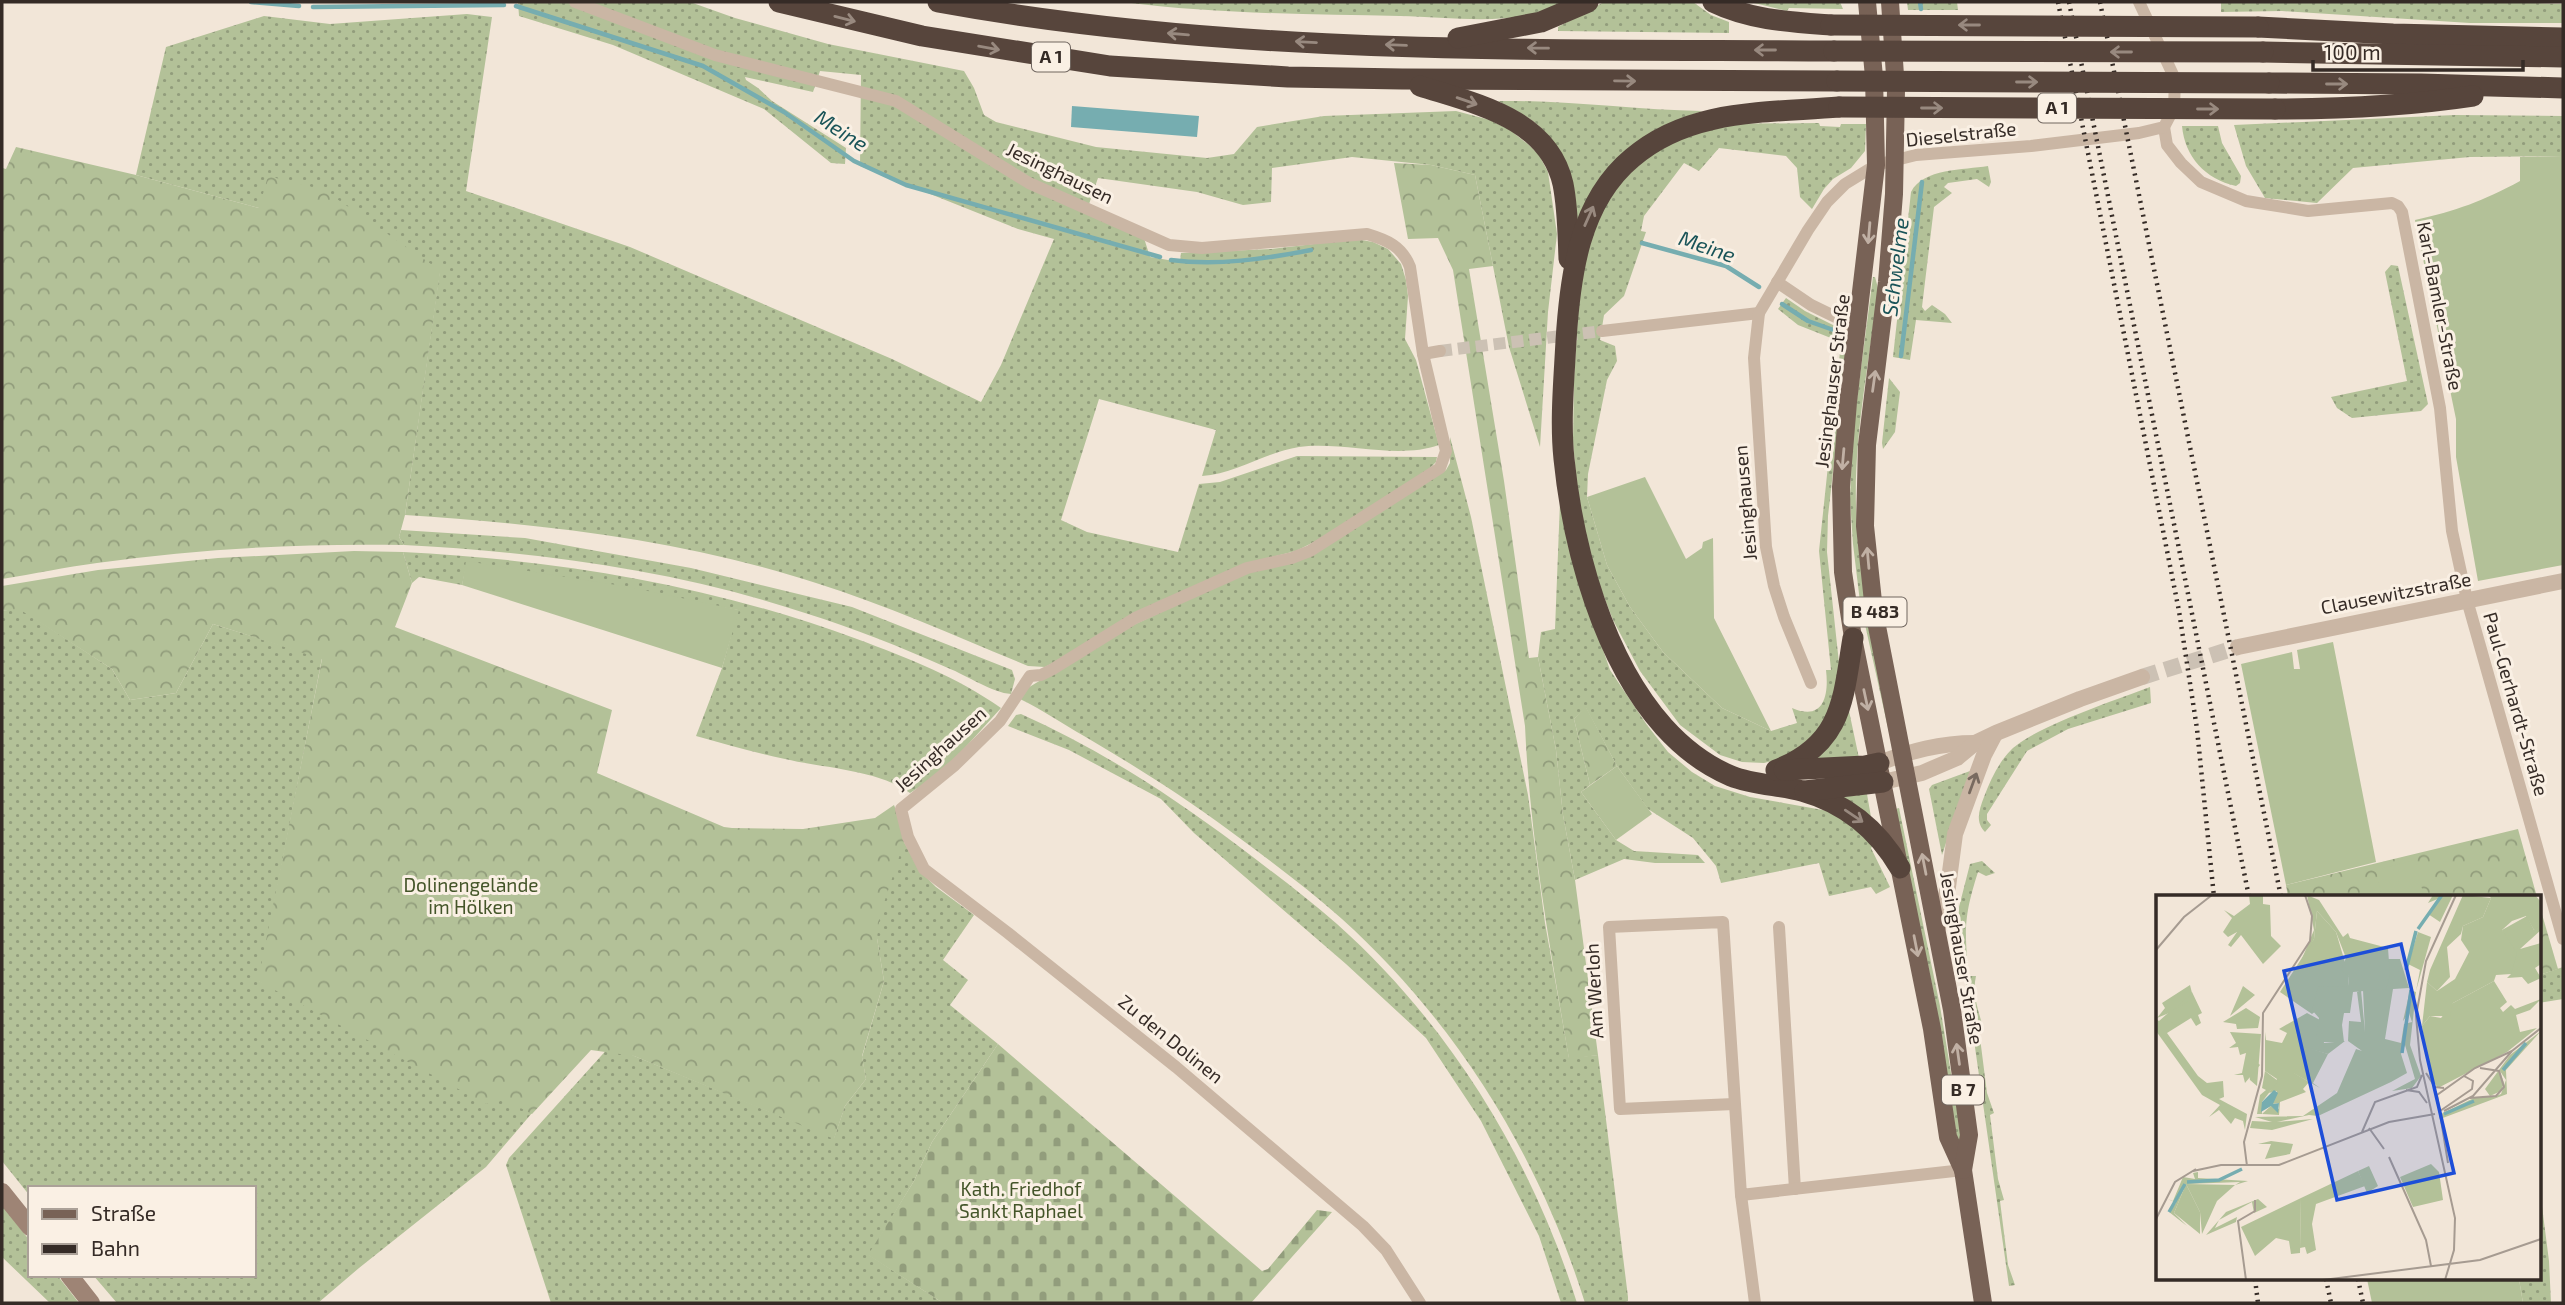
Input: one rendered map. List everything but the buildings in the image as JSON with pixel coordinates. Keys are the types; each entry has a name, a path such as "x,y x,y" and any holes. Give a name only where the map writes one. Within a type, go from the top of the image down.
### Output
{"highway":[{"name":"A 1","path":"779,2 922,36 1110,66 1248,75 1402,79 2421,84 2563,88"},
{"name":"A 1","path":"938,2 1014,16 1108,28 1258,40 1426,46 2263,52 2563,58"},
{"path":"1426,46 1541,22 1588,2"},
{"path":"1713,2 1751,15 1831,24 2258,27 2563,38"},
{"path":"1402,79 1502,114 1528,130 1545,147 1560,176 1565,198 1569,306 1564,378 1564,456 1571,507 1590,586 1619,660 1662,725 1686,749 1709,765 1734,777 1803,791 1855,814 1877,834 1900,868"},
{"name":"A 1","path":"1569,306 1588,217 1608,182 1638,152 1675,130 1710,118 1839,107 2345,108 2421,103 2523,88"},
{"path":"1776,770 1795,763 1812,750 1830,730 1844,699 1853,638"},
{"path":"1734,777 1776,770 1865,766 1881,773"},
{"path":"1803,791 1881,773"}],"main road":[{"name":"Jesinghauser Straße","path":"1867,2 1874,77 1876,165 1841,487 1843,572 1853,638 1932,1029 1948,1137 1963,1170 1983,1303"},
{"name":"Jesinghauser Straße","path":"1890,2 1896,90 1895,161 1887,282 1867,445 1865,526 1874,611 1952,1010 1969,1135 1963,1170"},
{"path":"2,1192 28,1224"},
{"path":"71,1277 91,1303"}],"street":[{"name":"Jesinghausen","path":"575,2 715,55 896,101 1029,183 1169,245 1202,248 1367,234 1397,247 1405,255 1410,267 1423,354 1447,451 1440,468 1310,551 1247,568 1209,584 1135,618 1053,669 1041,675 1030,676 1000,721 955,765 901,809"},
{"path":"2139,2 2175,79 2174,108 2164,127"},
{"name":"Dieselstraße","path":"1876,165 1916,155 2031,146 2138,133 2164,127"},
{"name":"Karl-Bamler-Straße","path":"2164,127 2166,145 2200,182 2246,201 2308,211 2392,203 2402,212 2440,408 2452,531 2467,600"},
{"name":"Jesinghausen","path":"1811,683 1784,617 1766,547 1754,358 1759,313 1827,202 1845,184 1876,165"},
{"path":"1777,282 1811,305 1848,323 1858,332"},
{"path":"1602,331 1759,313"},
{"path":"1423,354 1440,351"},
{"name":"Clausewitzstraße","path":"2238,648 2563,581"},
{"name":"Paul-Gerhardt-Straße","path":"2467,600 2563,939"},
{"path":"1881,773 1907,777 1957,758 1975,743 1996,733 2142,677"},
{"path":"1937,931 1948,887 1955,834 1983,755 1996,733"},
{"path":"1881,773 1903,754 1951,743 1975,743"},
{"name":"Zu den Dolinen","path":"901,809 908,836 924,869 1176,1067 1363,1226 1386,1250 1420,1303"},
{"name":"Am Werloh","path":"1734,1104 1620,1109 1609,927 1723,922 1741,1195 1755,1303"},
{"path":"1779,927 1795,1189"},
{"path":"1741,1195 1963,1170"}],"green space":[{"path":"518,2 690,2 735,18 828,44 964,71 984,115 996,122 1096,147 1207,158 1234,154 1257,127 1324,116 1456,111 1490,120 1510,130 1529,145 1539,155 1548,172 1557,234 1548,312 1540,447 1509,347 1475,175 1431,165 1352,157 1272,168 1271,202 1243,205 1197,192 1098,178 1088,207 1144,238 1150,257 1180,262 1181,253 1271,249 1356,239 1373,242 1388,249 1401,264 1406,280 1408,296 1405,339 1416,360 1439,445 1405,451 1333,446 1299,447 1202,476 1216,430 1099,399 1061,520 1087,532 1178,552 1199,484 1220,482 1297,456 1437,457 1436,462 1427,471 1336,531 1296,551 1252,562 1045,667 1028,666 843,592 716,555 561,529 405,515 440,270 259,208 136,175 166,47 264,16 330,24 467,14 492,17 466,191 630,247 892,359 981,402 1001,365 1054,239 1018,229 860,166 861,75 820,71 813,92 745,77 772,101 846,148 845,164 831,163 764,109 613,45 519,16"},
{"path":"1123,2 1569,2 1529,15 1464,19 1226,11"},
{"path":"1604,2 1693,2 1711,15 1729,22 1729,33 1558,31 1558,27"},
{"path":"1750,2 1840,2 1843,9 1789,8 1787,11"},
{"path":"1907,2 1957,2 1958,10 1908,10"},
{"path":"2221,2 2563,4 2563,23 2470,23 2282,11 2221,12"},
{"path":"1498,101 1702,111 1670,123 1577,230 1565,178 1551,140 1534,122"},
{"path":"2455,115 2563,116 2563,156 2470,157 2353,168 2317,203 2265,198 2246,166 2234,125"},
{"path":"1819,123 1820,126 1840,127 1841,124 1866,124 1865,151 1851,168 1833,179 1812,209 1800,197 1797,168 1786,156 1719,148 1699,171 1684,163 1644,216 1641,231 1646,232 1624,296 1604,315 1600,340 1615,346 1617,361 1607,380 1588,474 1587,497 1607,565 1630,607 1663,652 1722,708 1771,731 1797,723 1792,708 1803,711 1818,709 1825,697 1826,670 1831,670 1819,551 1841,342 1798,325 1778,309 1786,298 1845,331 1848,339 1828,516 1827,552 1839,683 1821,730 1784,758 1764,763 1742,762 1720,755 1680,725 1640,671 1613,620 1599,584 1584,531 1573,441 1580,282 1588,240 1601,210 1620,183 1654,151 1713,124"},
{"path":"2182,126 2218,126 2222,143 2241,176 2240,183 2236,186 2225,183 2206,172 2192,157"},
{"path":"16,147 259,208 268,176 324,190 431,264 441,266 405,515 399,537 404,545 289,546 212,551 97,563 2,579 2,168 6,169"},
{"path":"2563,156 2563,565 2478,581 2456,457 2456,419 2415,220 2469,205 2520,181 2520,157"},
{"path":"1394,163 1431,165 1475,175 1493,266 1469,269 1504,481 1529,658 1538,657 1556,750 1598,1055 1569,1059 1536,851 1525,726 1453,270 1438,238 1408,239"},
{"path":"1988,166 1991,182 1989,187 1977,179 1948,183 1944,187 1952,193 1934,207 1922,307 1925,311 1932,305 1952,323 1916,320 1910,360 1893,357 1911,192 1917,184 1934,174"},
{"path":"2391,265 2398,266 2428,404 2421,411 2352,418 2337,408 2331,397 2407,381 2385,272"},
{"path":"1873,277 1878,288 1857,451 1856,506 1864,593 1890,737 1860,602 1850,499 1853,429"},
{"path":"1889,378 1900,392 1895,432 1883,449 1882,443"},
{"path":"1450,437 1471,517 1528,795 1545,923 1569,1058 1598,1055 1628,1297 1628,1301 1623,1303 1585,1303 1544,1196 1518,1144 1457,1047 1384,959 1315,896 1177,793 1020,699 1026,689 1129,627 1248,572 1332,543 1446,470 1450,463"},
{"path":"1645,477 1686,559 1702,548 1703,542 1713,538 1714,618 1771,731 1722,708 1663,652 1630,607 1607,565 1587,497"},
{"path":"1560,502 1576,571 1610,670 1668,752 1692,772 1715,786 1750,797 1834,812 1874,844 1871,848 1890,887 1876,894 1871,887 1829,896 1819,863 1721,883 1716,866 1693,838 1648,809 1617,766 1586,708 1574,719 1590,785 1581,792 1616,840 1634,851 1698,855 1705,863 1655,863 1624,859 1575,880 1563,815 1556,750 1538,657 1541,632 1555,629"},
{"path":"401,530 525,538 691,568 852,607 1012,670 1015,679 1011,694 1004,693 859,631 706,585 657,574 556,558 404,545 399,537"},
{"name":"Dolinengelände im Hölken","path":"354,551 403,552 412,583 395,627 612,710 597,773 732,828 803,829 875,818 894,805 906,836 880,915 877,938 884,981 862,1056 866,1079 845,1106 834,1139 634,1056 591,1050 532,1114 505,1100 486,1104 258,981 322,659 213,624 176,693 130,700 112,669 19,609 2,611 2,586 98,570 218,558"},
{"path":"403,552 519,561 577,569 634,578 746,604 802,620 913,661 967,687 1001,708 944,771 910,793 883,779 774,757 696,736 722,668 738,610 467,562 462,585 419,577 412,583"},
{"path":"466,561 629,587 739,610 722,668 462,585"},
{"path":"19,608 112,669 130,700 176,693 213,624 322,658 259,981 515,1098 532,1113 486,1167 318,1303 117,1303 95,1277 256,1277 256,1186 28,1186 28,1194 2,1161 2,611"},
{"path":"2333,642 2376,862 2286,885 2241,664 2292,652 2294,669 2300,669 2297,650"},
{"path":"2150,687 2151,703 2068,729 2027,751 1987,814 1991,825 1985,832 1979,820 1981,807 1995,772 2011,750 2056,723"},
{"path":"1586,707 1617,766 1590,785 1574,719"},
{"path":"1849,711 1859,758 1815,760 1839,733"},
{"path":"1021,714 1106,757 1186,808 1313,903 1378,963 1451,1050 1511,1146 1536,1197 1577,1303 1561,1303 1539,1236 1481,1121 1426,1038 1346,964 1194,833 1161,799 1069,750 1008,726 1016,715"},
{"path":"1617,766 1652,814 1616,840 1581,792"},
{"path":"1970,771 1942,855 1929,789 1932,785"},
{"path":"1867,794 1871,817 1841,797"},
{"path":"1899,808 1940,1006 1962,1140 1957,1142 1936,1005 1895,809"},
{"path":"896,828 921,872 936,887 974,915 943,960 968,980 950,1005 998,1044 932,1142 914,1181 869,1255 943,1303 551,1303 506,1165 509,1158 610,1046 834,1138 845,1106 866,1079 862,1057 884,981 873,914"},
{"path":"2518,829 2536,895 2288,895 2286,885"},
{"path":"2415,860 2424,895 2382,895 2376,870"},
{"path":"1982,861 1995,873 1986,876 1978,872 1966,924 1966,947 1969,976 1976,976 1975,995 1983,1027 1979,1030 1987,1093 1994,1113 1990,1115 1998,1179 2004,1200 2000,1201 2008,1265 2015,1285 2009,1286 1958,928 1959,907 1970,864"},
{"path":"2540,907 2558,969 2540,975"},
{"path":"2563,967 2563,999 2540,1003 2540,975"},
{"name":"Kath. Friedhof Sankt Raphael","path":"998,1044 1262,1271 1268,1269 1317,1210 1332,1212 1251,1303 943,1303 868,1255 914,1181 932,1142"},
{"path":"2540,1191 2549,1261 2551,1303 2523,1303 2519,1280 2540,1280"},
{"path":"2,1205 28,1238 28,1277 59,1277 79,1303 50,1303 2,1257"},
{"path":"2367,1280 2519,1280 2523,1303 2372,1303"}],"water":[{"path":"1072,106 1199,116 1197,137 1071,127"}],"waterway":[{"name":"Meine","path":"251,2 299,6"},
{"name":"Schwelme","path":"1920,2 1921,9"},
{"name":"Meine","path":"313,7 504,5"},
{"name":"Meine","path":"516,6 703,66 784,112 854,161 906,185 1160,257"},
{"name":"Schwelme","path":"1901,356 1922,182"},
{"name":"Meine","path":"1642,243 1726,266 1759,287"},
{"name":"Meine","path":"1171,260 1241,261 1311,250"},
{"name":"Meine","path":"1782,304 1808,321 1842,333"}],"tunnel":[{"path":"1440,351 1602,331"},
{"path":"2142,677 2238,647"}],"railway":[{"path":"2058,2 2179,611 2197,729 2214,895"},
{"path":"2069,2 2249,895"},
{"path":"2100,2 2281,895"},
{"path":"2255,1280 2258,1303"},
{"path":"2326,1280 2331,1303"},
{"path":"2358,1280 2363,1303"}]}
